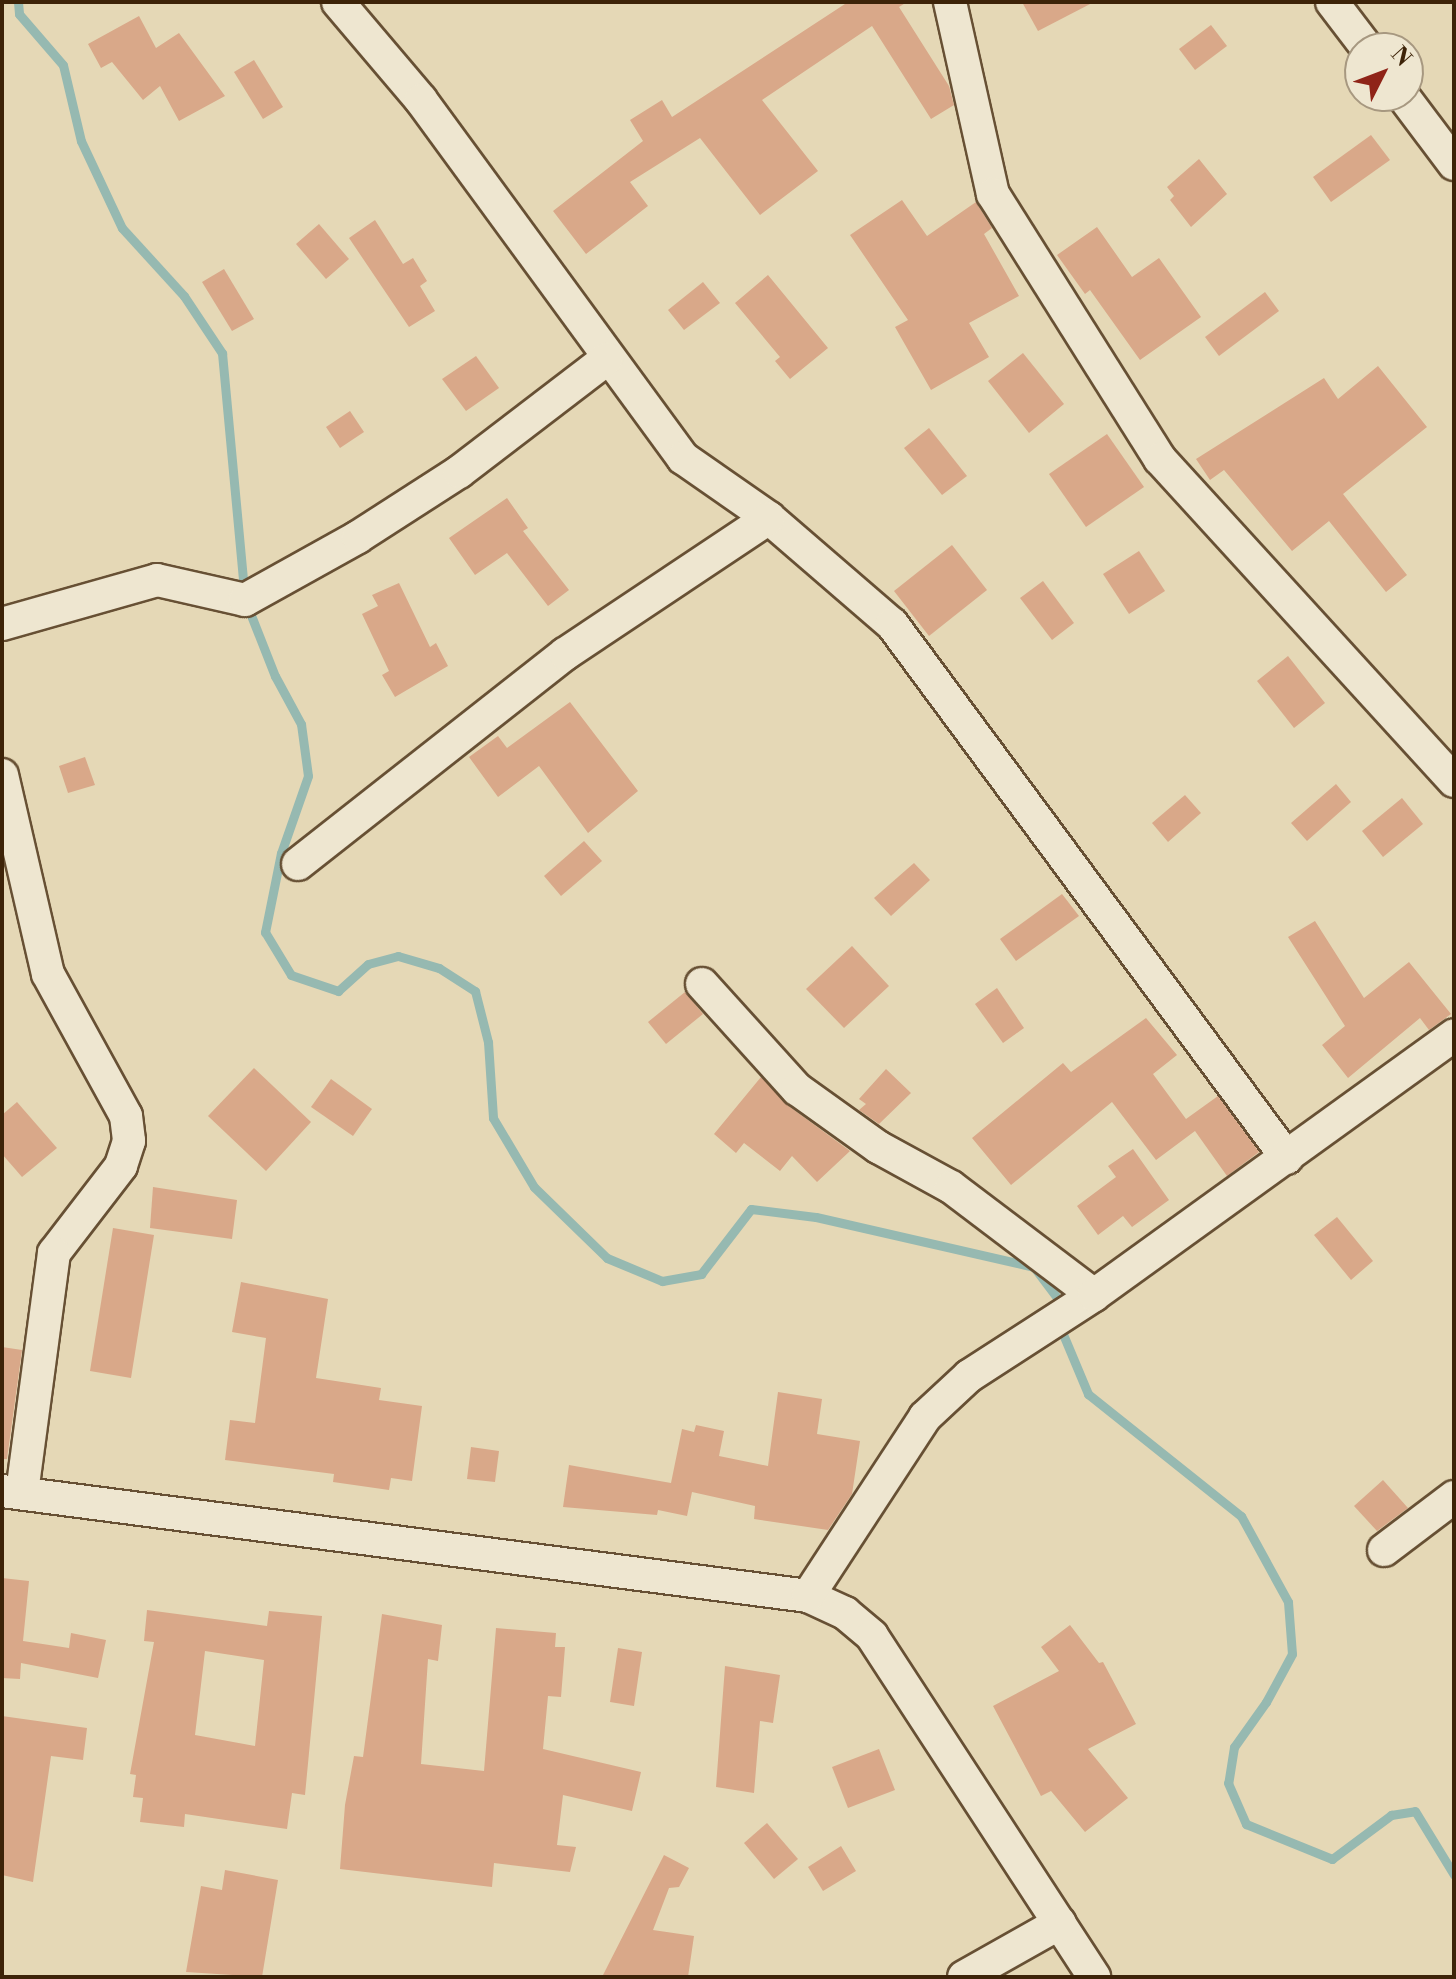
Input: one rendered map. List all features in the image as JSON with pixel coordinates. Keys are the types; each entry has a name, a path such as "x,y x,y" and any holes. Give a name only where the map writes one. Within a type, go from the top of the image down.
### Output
{"street":[{"path":"338,2 428,110 607,359 683,458 769,518 892,624 1287,1158"},
{"path":"950,2 993,194 1151,445 1454,781"},
{"path":"1332,2 1355,32"},
{"path":"1415,112 1454,164"},
{"path":"2,624 157,580 245,600 358,537 459,472 607,359"},
{"path":"298,864 565,654 769,518"},
{"path":"2,775 48,974 126,1116 129,1141 121,1166 54,1253 12,1492 808,1596 845,1613 872,1636 1094,1977"},
{"path":"702,984 797,1089 878,1147 951,1187 1085,1300"},
{"path":"808,1596 925,1417 1007,1347 1085,1300 1287,1158 1454,1035"},
{"path":"1384,1550 1454,1497"},
{"path":"964,1977 1060,1923"}],"building":[{"path":"848,2 907,2 899,7 949,86 954,105 931,119 872,26 762,100 818,171 760,215 700,138 630,182 648,206 586,254 553,211 643,141 630,120 662,100 672,117"},
{"path":"1022,2 1094,2 1038,31"},
{"path":"139,16 156,48 179,33 225,96 179,121 160,86 143,100 112,62 101,68 88,44"},
{"path":"1211,25 1227,46 1195,70 1179,49"},
{"path":"254,60 283,107 263,119 234,72"},
{"path":"1371,135 1390,160 1331,202 1313,177"},
{"path":"1199,159 1227,194 1191,227 1170,200 1174,196 1167,187"},
{"path":"902,200 927,236 976,202 992,228 984,234 1019,296 969,323 989,357 931,390 895,327 908,320 850,235"},
{"path":"375,220 403,264 413,258 427,281 420,286 435,311 409,327 349,238"},
{"path":"319,224 349,259 326,279 296,244"},
{"path":"1097,227 1132,277 1159,258 1201,317 1140,360 1090,290 1085,294 1057,255"},
{"path":"224,269 254,319 232,331 202,282"},
{"path":"768,275 828,348 790,379 775,361 780,357 735,303"},
{"path":"703,282 720,303 684,330 668,310"},
{"path":"1265,292 1279,311 1219,356 1205,337"},
{"path":"1023,353 1064,404 1029,433 988,381"},
{"path":"476,356 499,388 466,411 442,379"},
{"path":"1378,366 1427,427 1343,494 1407,575 1386,592 1329,521 1292,551 1224,470 1210,480 1196,459 1324,378 1338,399"},
{"path":"350,411 364,432 340,448 326,427"},
{"path":"929,428 967,476 942,495 904,448"},
{"path":"1107,434 1144,487 1086,527 1049,474"},
{"path":"507,498 528,528 523,531 569,590 548,606 507,553 475,575 449,538"},
{"path":"952,545 987,590 929,636 894,591"},
{"path":"1139,551 1165,591 1129,614 1103,574"},
{"path":"1043,581 1074,623 1052,640 1020,598"},
{"path":"399,583 430,647 436,643 448,666 395,697 382,675 389,671 362,614 378,606 372,595"},
{"path":"1288,656 1325,703 1294,728 1257,681"},
{"path":"570,702 638,791 588,833 539,766 498,797 469,757 498,736 507,748"},
{"path":"85,757 95,785 68,793 59,766"},
{"path":"1336,784 1351,802 1307,841 1291,823"},
{"path":"1185,795 1201,813 1168,842 1152,823"},
{"path":"1402,798 1423,824 1383,857 1362,831"},
{"path":"584,841 602,861 561,896 544,876"},
{"path":"914,863 930,880 891,916 874,898"},
{"path":"1062,894 1079,916 1016,961 1000,939"},
{"path":"1315,921 1364,998 1409,962 1451,1014 1429,1030 1420,1018 1348,1078 1322,1045 1345,1026 1288,937"},
{"path":"852,946 889,986 844,1028 806,989"},
{"path":"997,988 1024,1028 1003,1043 975,1004"},
{"path":"685,992 703,1014 666,1044 648,1022"},
{"path":"1146,1018 1177,1055 1153,1074 1186,1119 1218,1096 1259,1152 1227,1176 1195,1131 1156,1160 1112,1102 1011,1185 972,1138 1063,1063 1071,1072"},
{"path":"254,1068 311,1122 266,1171 208,1116"},
{"path":"886,1069 911,1093 879,1124 859,1110 866,1104 859,1099"},
{"path":"761,1077 786,1104 850,1151 817,1182 792,1156 780,1171 744,1143 736,1153 714,1134"},
{"path":"331,1079 372,1109 353,1136 311,1107"},
{"path":"17,1102 57,1148 22,1177 2,1154 2,1115"},
{"path":"1133,1149 1169,1200 1132,1227 1123,1216 1098,1235 1077,1206 1116,1177 1108,1166"},
{"path":"153,1187 237,1200 232,1239 150,1228"},
{"path":"1337,1217 1373,1261 1351,1280 1314,1235"},
{"path":"113,1228 154,1235 131,1378 90,1371"},
{"path":"241,1282 328,1299 316,1378 381,1388 379,1400 422,1406 412,1481 391,1478 389,1490 333,1482 334,1474 225,1460 230,1420 255,1423 266,1338 232,1332"},
{"path":"2,1347 22,1350 7,1459 2,1459"},
{"path":"778,1392 822,1399 817,1434 860,1441 852,1494 828,1530 754,1519 755,1506 692,1492 687,1516 658,1510 657,1515 563,1507 569,1465 671,1483 682,1429 694,1432 696,1425 724,1431 719,1456 768,1466"},
{"path":"471,1447 499,1451 495,1482 467,1479"},
{"path":"1383,1480 1408,1508 1377,1531 1354,1506"},
{"path":"2,1578 29,1581 23,1641 69,1648 71,1633 106,1640 98,1678 21,1663 20,1679 2,1678"},
{"path":"147,1610 267,1626 269,1611 322,1616 305,1795 292,1793 287,1829 185,1814 184,1827 140,1822 143,1798 133,1797 136,1775 130,1774 154,1642 144,1641","holes":["205,1651 264,1660 255,1746 195,1735"]},
{"path":"382,1614 442,1625 438,1661 428,1659 421,1764 484,1771 496,1628 556,1633 555,1647 565,1647 561,1697 548,1696 543,1749 641,1772 632,1811 563,1795 557,1845 576,1847 570,1872 494,1863 492,1887 340,1869 345,1805 354,1756 363,1757"},
{"path":"1070,1625 1099,1663 1103,1662 1136,1724 1088,1749 1128,1798 1085,1832 1051,1791 1041,1796 993,1706 1059,1671 1041,1647"},
{"path":"618,1648 642,1652 634,1706 610,1702"},
{"path":"725,1666 780,1675 773,1723 760,1721 754,1793 716,1787"},
{"path":"2,1716 87,1728 83,1760 51,1756 33,1882 2,1875"},
{"path":"879,1749 895,1790 848,1808 832,1767"},
{"path":"767,1823 798,1859 774,1879 744,1843"},
{"path":"841,1846 856,1871 823,1891 808,1867"},
{"path":"664,1855 689,1868 679,1887 669,1888 653,1930 694,1936 688,1977 602,1977"},
{"path":"225,1870 278,1880 262,1977 186,1972 201,1886 222,1890"}],"waterway":[{"path":"18,2 19,14 63,65 81,141 122,228 184,296 222,353 245,600 275,676 301,724 308,776 281,853 265,932 291,975 338,991 368,964 398,956 439,968 475,991 488,1042 493,1118 534,1187 607,1258 662,1281 701,1274 751,1209 816,1217 1034,1267 1058,1299 1059,1308"},
{"path":"1060,1327 1088,1394 1241,1516 1288,1602 1292,1654 1266,1702 1234,1747 1228,1783 1246,1824 1332,1859 1391,1815 1415,1811 1454,1875"}]}
